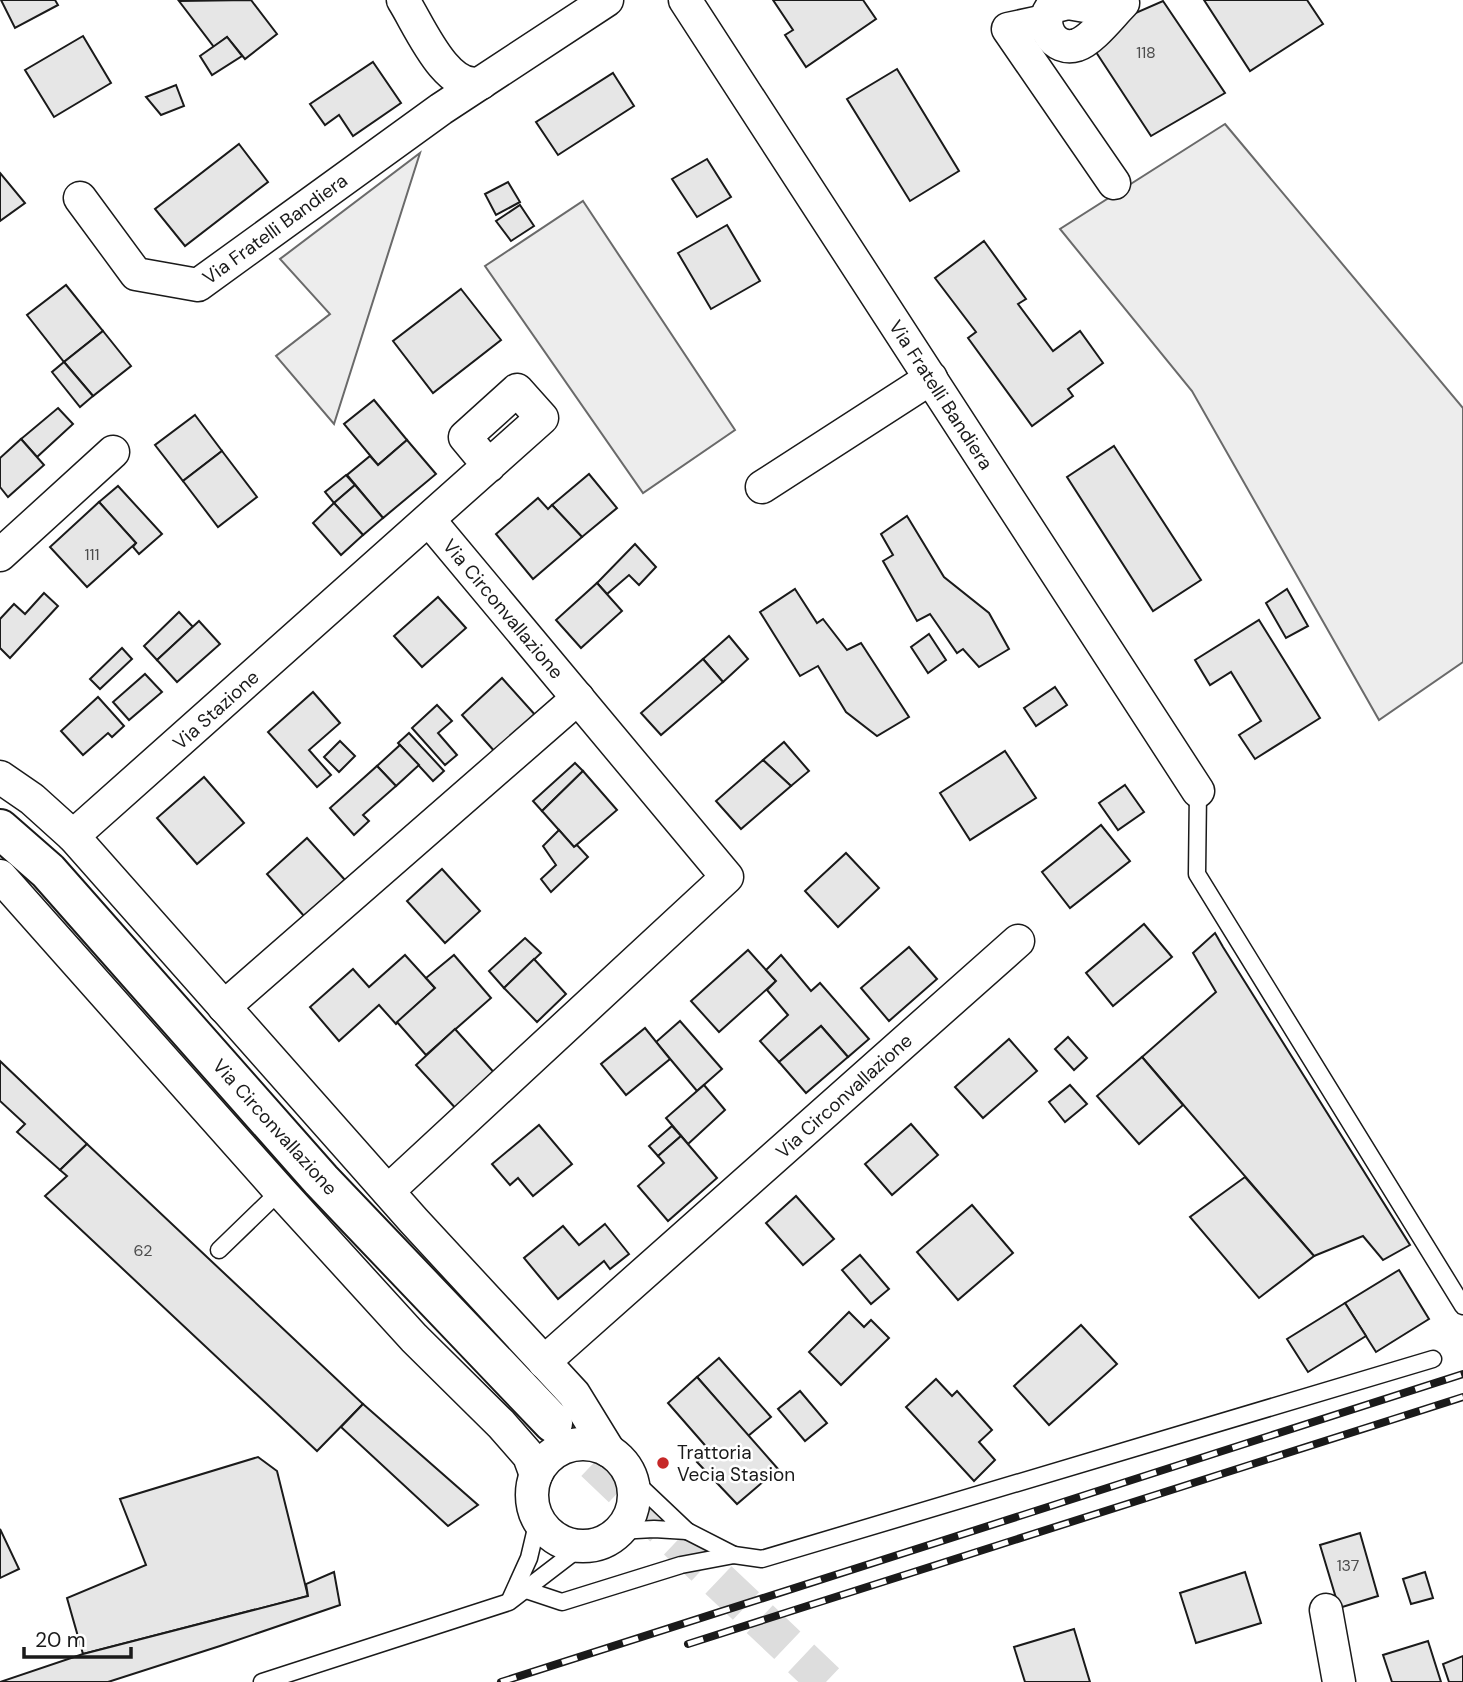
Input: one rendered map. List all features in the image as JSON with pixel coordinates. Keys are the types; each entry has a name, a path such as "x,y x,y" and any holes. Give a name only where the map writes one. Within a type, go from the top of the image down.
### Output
{"main road":[{"name":"Via Circonvallazione","path":"0,829 48,871 321,1180 553,1423"}],"street":[{"path":"403,0 447,72 472,86 481,83"},
{"name":"Via Fratelli Bandiera","path":"80,198 136,274 198,285 441,109 607,0"},
{"name":"Via Fratelli Bandiera","path":"685,0 1198,791"},
{"path":"1114,183 1008,29 1045,22 1048,33 1060,44 1078,44 1125,2"},
{"path":"762,487 930,378"},
{"path":"0,555 113,452"},
{"name":"Via Stazione","path":"73,836 489,466"},
{"name":"Via Circonvallazione","path":"388,1191 727,877 429,520"},
{"name":"Via Circonvallazione","path":"224,1007 578,698"},
{"path":"0,777 32,799 73,836 388,1191 574,1394 609,1451 619,1459 630,1477 634,1496 627,1521 601,1543 582,1546 556,1539 538,1520 532,1495 536,1475 542,1464 552,1454 570,1446 590,1445 609,1451"},
{"name":"Via Circonvallazione","path":"0,877 414,1338 501,1424 528,1456 536,1475"},
{"name":"Via Circonvallazione","path":"544,1362 1018,941"},
{"path":"1326,1610 1339,1682"}],"lane":[{"path":"1198,791 1197,874 1463,1306"},
{"path":"219,1250 280,1191"},
{"path":"526,1590 562,1602 681,1565 734,1555 762,1559 1433,1359"},
{"path":"630,1477 687,1531 734,1555"},
{"path":"509,1602 529,1558 538,1520"},
{"path":"618,1531 687,1531"},
{"path":"262,1682 509,1602 582,1546"}],"shaded area":[{"path":"1225,124 1463,408 1463,662 1379,720 1192,391 1060,229"},
{"path":"420,153 334,424 276,356 330,314 280,259"},
{"path":"583,201 735,430 643,493 485,266"}],"building":[{"path":"1,0 55,0 58,5 15,28"},
{"path":"251,0 277,34 245,59 227,37 214,47 179,1"},
{"path":"773,0 863,0 876,19 806,67 785,35 793,30"},
{"path":"1204,0 1307,0 1323,24 1250,71"},
{"path":"1163,1 1225,93 1151,136 1092,46 1124,18"},
{"path":"83,36 111,83 54,117 25,70"},
{"path":"227,37 242,56 212,75 200,56"},
{"path":"373,62 401,103 353,136 339,115 325,125 310,104"},
{"path":"897,69 959,171 910,201 847,99"},
{"path":"613,73 634,106 558,155 536,122"},
{"path":"176,85 184,106 161,115 146,97"},
{"path":"239,144 268,182 185,246 155,209"},
{"path":"707,159 731,197 697,217 672,179"},
{"path":"0,173 25,203 0,221"},
{"path":"508,182 520,202 496,215 485,194"},
{"path":"520,205 534,226 511,241 496,221"},
{"path":"727,225 760,281 711,309 678,253"},
{"path":"984,241 1026,299 1018,304 1053,351 1080,331 1103,363 1068,389 1073,396 1032,426 968,338 976,332 935,278"},
{"path":"66,285 103,331 64,362 27,315"},
{"path":"461,289 501,340 433,393 393,341"},
{"path":"103,331 131,366 93,396 64,362"},
{"path":"64,362 93,396 80,407 52,372"},
{"path":"374,400 407,440 378,465 344,424"},
{"path":"58,408 73,424 37,457 21,439"},
{"path":"195,415 222,451 183,481 155,445"},
{"path":"21,439 44,465 8,497 0,487 0,458"},
{"path":"407,440 436,474 383,518 347,475 370,456 378,465"},
{"path":"1114,446 1201,580 1153,611 1067,477"},
{"path":"222,451 257,497 218,527 183,481"},
{"path":"589,474 617,508 582,537 552,505"},
{"path":"346,475 355,485 334,503 325,492"},
{"path":"355,485 383,518 363,535 334,503"},
{"path":"118,486 162,534 139,554 133,547 136,543 99,502"},
{"path":"538,498 548,509 552,505 582,537 533,579 496,534"},
{"path":"99,502 136,543 87,587 50,547"},
{"path":"334,503 363,535 341,555 313,523"},
{"path":"907,516 944,577 989,613 1009,649 979,667 963,649 957,653 930,614 917,621 883,561 893,555 881,534"},
{"path":"635,544 656,567 639,585 629,575 607,594 597,583"},
{"path":"597,583 622,611 581,648 556,620"},
{"path":"795,589 817,623 823,619 847,650 861,643 909,717 877,736 846,712 818,666 800,676 760,612"},
{"path":"1287,589 1308,626 1286,638 1266,603"},
{"path":"44,593 58,606 10,658 0,648 0,619 14,604 25,614"},
{"path":"438,597 466,628 422,667 394,636"},
{"path":"179,612 193,627 157,660 144,646"},
{"path":"1259,620 1320,718 1255,759 1239,735 1261,721 1231,672 1210,685 1195,660"},
{"path":"199,621 220,644 177,682 157,660"},
{"path":"929,634 946,660 928,673 911,647"},
{"path":"729,636 748,659 723,682 703,659"},
{"path":"122,648 132,659 100,689 90,679"},
{"path":"703,659 723,682 661,735 641,713"},
{"path":"145,674 162,692 129,720 113,702"},
{"path":"502,678 537,717 496,753 462,715"},
{"path":"1055,687 1067,705 1036,726 1024,708"},
{"path":"313,692 340,723 309,750 331,775 317,787 268,732"},
{"path":"98,697 124,726 112,737 108,733 83,755 61,731"},
{"path":"437,705 452,721 438,733 457,755 445,765 412,728"},
{"path":"409,733 444,771 433,781 398,743"},
{"path":"340,741 355,756 339,772 324,757"},
{"path":"784,742 809,771 791,786 763,760"},
{"path":"400,745 419,765 396,786 377,766"},
{"path":"1005,751 1036,798 970,840 940,793"},
{"path":"763,760 791,786 741,829 716,801"},
{"path":"575,763 583,771 542,811 533,801"},
{"path":"377,766 396,786 363,815 369,821 354,835 330,808"},
{"path":"583,771 617,810 574,847 542,811"},
{"path":"204,777 244,823 197,864 157,818"},
{"path":"1125,785 1144,812 1118,830 1099,803"},
{"path":"1101,825 1130,861 1070,908 1042,872"},
{"path":"559,830 574,847 577,845 588,857 551,892 541,879 556,865 543,846"},
{"path":"307,838 345,880 304,916 267,874"},
{"path":"846,853 879,888 838,927 805,891"},
{"path":"442,869 480,911 445,943 407,901"},
{"path":"1144,924 1172,957 1113,1006 1086,973"},
{"path":"1215,933 1410,1245 1383,1260 1363,1236 1314,1256 1142,1057 1216,992 1193,953"},
{"path":"525,938 541,953 504,988 489,971"},
{"path":"909,947 937,979 889,1021 861,988"},
{"path":"748,950 776,981 719,1032 691,1001"},
{"path":"405,955 435,988 396,1024 379,1005 339,1041 310,1007 353,969 369,987"},
{"path":"454,955 491,998 426,1055 397,1022 435,988 426,978"},
{"path":"781,955 811,991 820,983 869,1039 848,1057 821,1026 779,1062 760,1041 788,1015 767,990 776,981 766,970"},
{"path":"534,959 566,994 537,1022 504,988"},
{"path":"680,1021 722,1069 697,1091 656,1042"},
{"path":"821,1026 848,1057 806,1093 779,1062"},
{"path":"645,1028 670,1059 626,1095 601,1064"},
{"path":"455,1029 498,1077 459,1112 416,1065"},
{"path":"1068,1037 1087,1058 1074,1070 1055,1049"},
{"path":"1009,1039 1037,1071 983,1118 955,1087"},
{"path":"1142,1057 1183,1105 1139,1144 1097,1096"},
{"path":"0,1061 87,1144 60,1170 17,1132 25,1124 0,1101"},
{"path":"704,1085 725,1110 688,1144 666,1118"},
{"path":"1070,1085 1087,1104 1065,1122 1049,1102"},
{"path":"911,1124 938,1155 892,1195 865,1164"},
{"path":"539,1125 572,1164 533,1196 518,1178 510,1185 492,1164"},
{"path":"672,1126 681,1136 658,1156 649,1146"},
{"path":"681,1136 717,1178 668,1221 638,1186 664,1163 658,1156"},
{"path":"87,1144 363,1404 317,1451 45,1196 67,1176 60,1170"},
{"path":"1245,1177 1314,1256 1259,1298 1190,1217"},
{"path":"796,1196 834,1239 803,1265 766,1223"},
{"path":"972,1205 1013,1253 958,1300 917,1252"},
{"path":"605,1224 629,1254 610,1269 604,1261 558,1299 524,1258 563,1226 579,1245"},
{"path":"860,1255 889,1289 871,1304 842,1270"},
{"path":"1399,1270 1429,1319 1376,1352 1345,1303"},
{"path":"1345,1303 1366,1336 1308,1372 1287,1339"},
{"path":"849,1312 864,1327 871,1320 889,1338 841,1385 809,1352"},
{"path":"1081,1325 1117,1364 1049,1425 1014,1386"},
{"path":"719,1358 771,1417 748,1436 697,1377"},
{"path":"697,1377 778,1469 737,1504 697,1462 710,1451 668,1403"},
{"path":"936,1379 952,1396 957,1391 992,1430 979,1442 995,1460 974,1481 906,1407"},
{"path":"800,1391 827,1423 805,1441 778,1409"},
{"path":"363,1404 478,1505 448,1526 341,1427"},
{"path":"258,1457 277,1471 308,1596 83,1654 67,1598 146,1565 120,1499"},
{"path":"0,1529 19,1569 0,1578"},
{"path":"1360,1533 1378,1596 1339,1608 1320,1545"},
{"path":"334,1572 340,1605 220,1646 108,1682 0,1682 83,1654 308,1596 306,1584"},
{"path":"1245,1572 1261,1623 1196,1643 1180,1593"},
{"path":"1425,1572 1433,1598 1411,1604 1403,1579"},
{"path":"1074,1629 1090,1682 1025,1682 1014,1647"},
{"path":"1428,1641 1441,1682 1392,1682 1383,1655"},
{"path":"1463,1656 1463,1682 1449,1682 1443,1664"}],"tunnel":[{"path":"553,1423 826,1682"}],"railway":[{"path":"501,1682 1463,1374"},
{"path":"688,1644 1463,1397"}],"place":[{"name":"Trattoria Vecia Stasion","path":"663,1463"}]}
